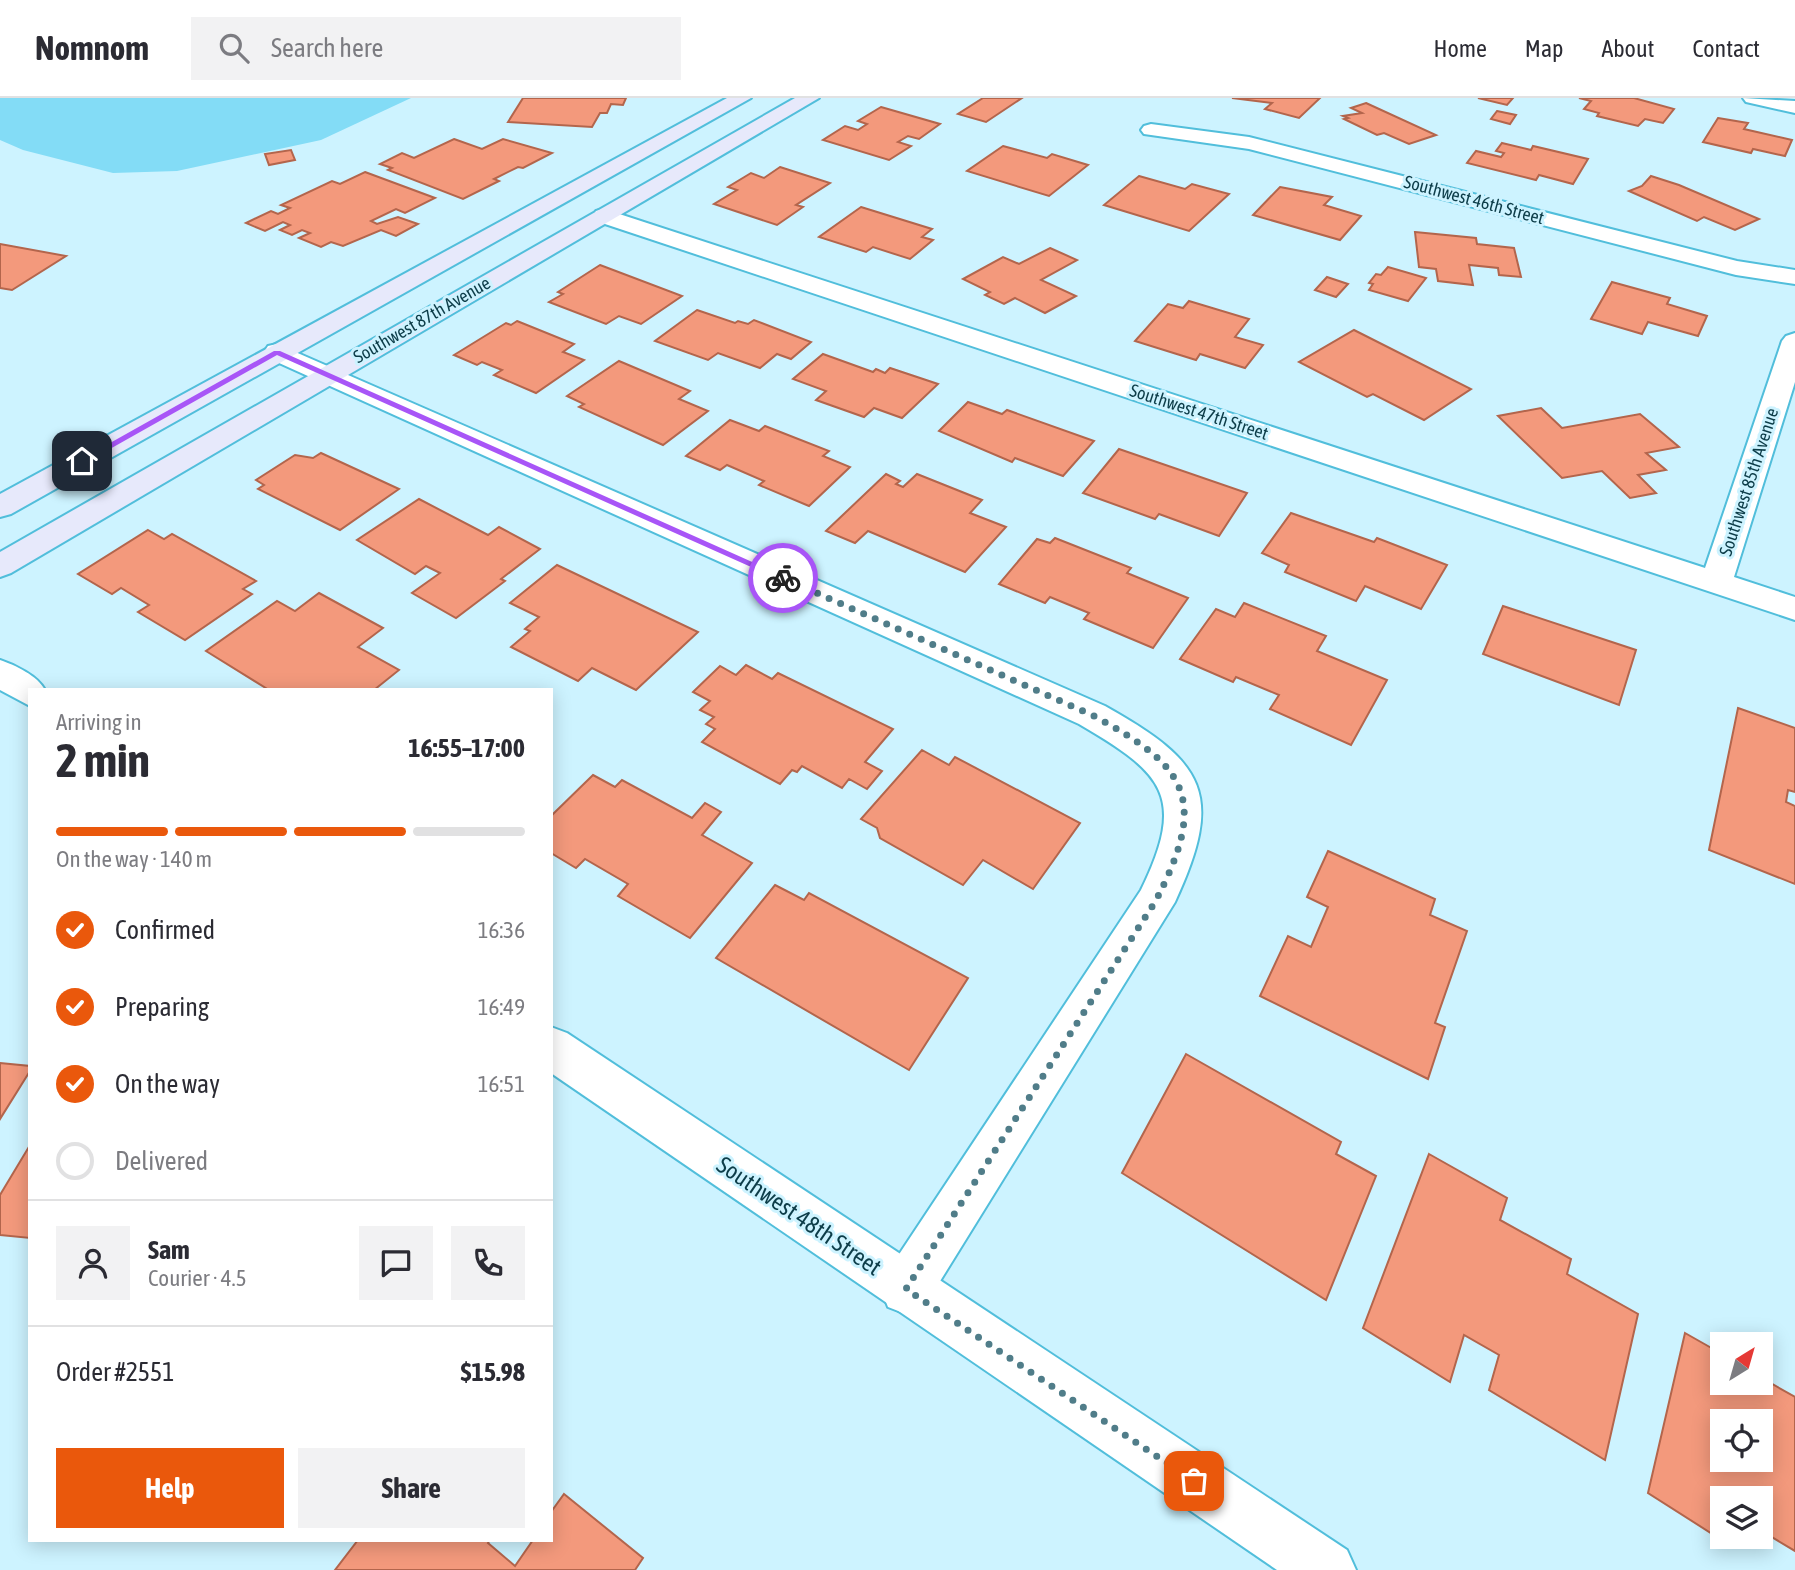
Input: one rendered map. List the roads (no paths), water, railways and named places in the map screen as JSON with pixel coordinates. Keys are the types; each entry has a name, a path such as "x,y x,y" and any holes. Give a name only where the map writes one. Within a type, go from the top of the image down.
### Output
{"main road":[{"name":"Southwest 87th Avenue","path":"0,507 741,98"},
{"name":"Southwest 87th Avenue","path":"0,566 325,375 809,98"},
{"path":"557,198 604,216"}],"street":[{"path":"1753,98 1795,107"},
{"name":"Southwest 46th Street","path":"1151,130 1284,151 1736,268 1795,277"},
{"name":"Southwest 47th Street","path":"604,216 1795,609"},
{"name":"Southwest 85th Avenue","path":"1717,582 1795,341"},
{"path":"277,352 1092,715 1153,755 1178,784 1185,803 1184,835 1155,902 906,1289"},
{"path":"0,673 28,692"},
{"name":"Southwest 48th Street","path":"553,1049 1327,1570"}],"water":[{"path":"0,98 411,98 321,140 177,171 113,173 23,150 0,140"}]}
